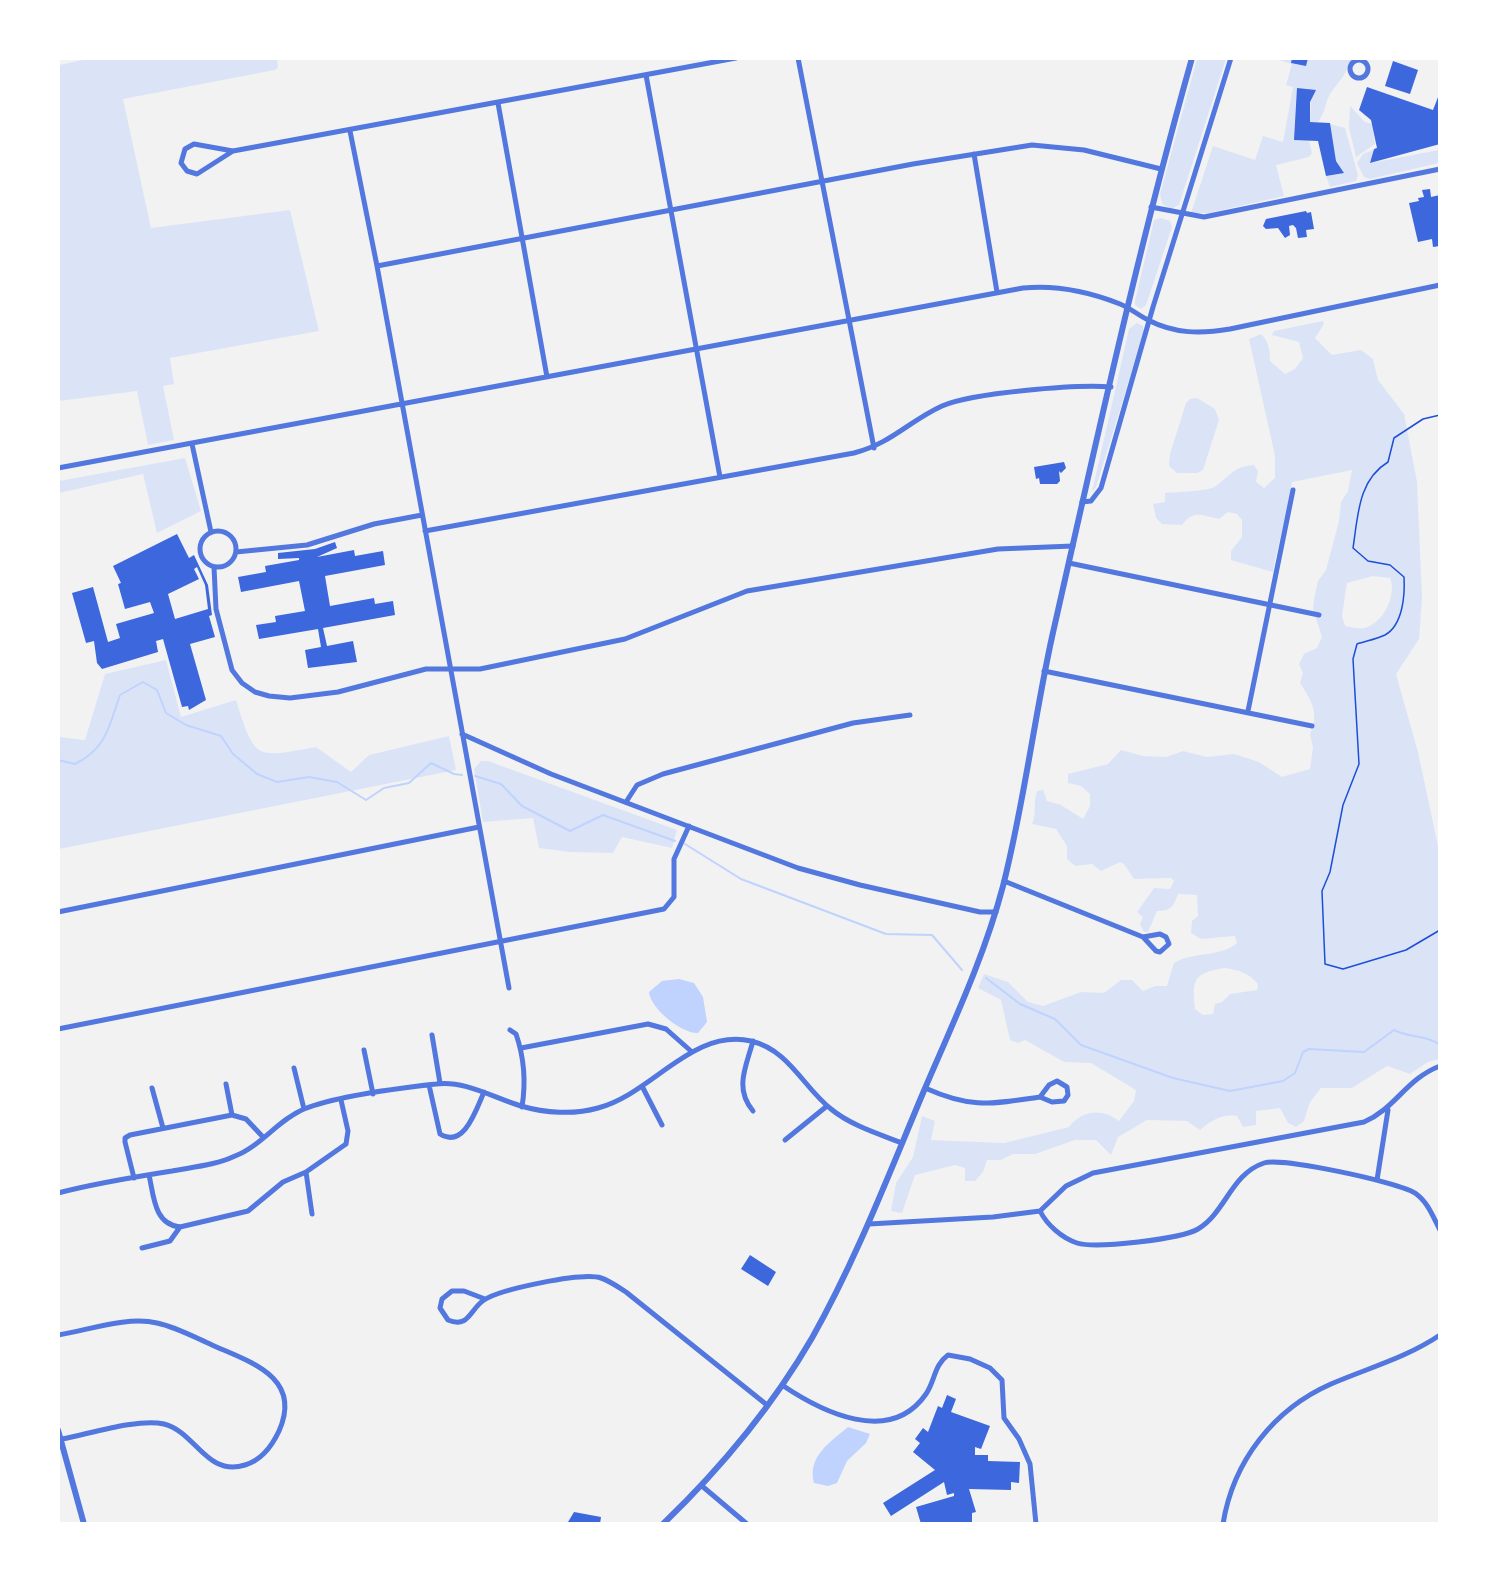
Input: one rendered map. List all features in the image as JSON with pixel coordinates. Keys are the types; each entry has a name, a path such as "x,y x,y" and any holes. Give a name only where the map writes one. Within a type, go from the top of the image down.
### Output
{"street":[{"path":"232,151 197,174 187,171 181,163 185,149 194,144 232,151 736,58"},
{"path":"798,58 874,448"},
{"path":"663,1524 702,1486 767,1405 782,1385 826,1311 869,1224 986,943 1004,881 1044,671 1082,502 1111,387 1127,308 1151,207 1192,58"},
{"path":"1082,502 1091,501 1101,488 1181,214 1231,58"},
{"path":"646,75 720,477"},
{"path":"498,103 547,377"},
{"path":"350,131 377,266 509,988"},
{"path":"377,266 1032,145 1060,146 1161,169"},
{"path":"974,154 997,292"},
{"path":"1151,207 1204,217 1440,170"},
{"path":"58,468 1023,288 1053,287 1118,303 1149,321 1181,332 1209,332 1440,285"},
{"path":"425,531 874,448 938,408 958,401 1073,387 1111,387"},
{"path":"192,444 211,532"},
{"path":"1248,711 1293,490"},
{"path":"236,552 306,545 374,524 422,515"},
{"path":"219,531 229,535 235,543 236,552 228,564 214,567 206,563 200,551 201,542 211,532 219,531"},
{"path":"214,567 216,609 229,663 237,677 255,692 276,698 338,692 426,669 480,669 632,637 747,591 998,549 1072,546"},
{"path":"1069,563 1319,615"},
{"path":"1044,671 1248,711 1312,726"},
{"path":"626,802 637,785 663,774 853,723 910,715"},
{"path":"462,734 512,757 819,875 980,912 996,912"},
{"path":"58,1029 664,909 674,897 674,859 689,826"},
{"path":"58,912 479,827"},
{"path":"1004,881 1143,938 1156,951 1164,951 1169,944 1166,937 1160,934 1143,938"},
{"path":"520,1048 648,1024 666,1029 692,1052"},
{"path":"510,1030 516,1034 520,1048 524,1076 522,1107"},
{"path":"432,1035 440,1083"},
{"path":"58,1193 209,1164 236,1156 304,1109 341,1100 440,1083 483,1092 522,1107 544,1111 582,1111 617,1102 643,1088 692,1052 727,1040 753,1041 778,1053 827,1106 843,1117 902,1143"},
{"path":"753,1041 741,1085 744,1099 753,1111"},
{"path":"364,1050 373,1094"},
{"path":"869,1224 993,1217 1040,1211 1066,1186 1093,1173 1364,1122 1388,1110 1408,1084 1440,1066"},
{"path":"294,1068 304,1109"},
{"path":"925,1088 958,1101 980,1104 1040,1097 1061,1102 1067,1098 1068,1091 1061,1082 1053,1082 1040,1097"},
{"path":"226,1084 232,1115"},
{"path":"429,1085 440,1134 452,1138 459,1136 466,1128 483,1092"},
{"path":"152,1088 163,1128"},
{"path":"643,1088 662,1125"},
{"path":"149,1175 157,1213 164,1223 180,1227 248,1211 283,1182 306,1172 346,1144 348,1131 341,1100"},
{"path":"785,1140 827,1106"},
{"path":"1377,1179 1388,1110"},
{"path":"134,1178 125,1138 232,1115 246,1119 263,1137"},
{"path":"1040,1211 1050,1225 1075,1242 1095,1245 1185,1234 1198,1229 1209,1220 1240,1178 1266,1162 1281,1161 1377,1179 1415,1193 1427,1206 1440,1230"},
{"path":"306,1172 312,1214"},
{"path":"142,1248 170,1241 180,1227"},
{"path":"485,1299 464,1291 452,1291 442,1299 440,1308 448,1320 460,1323 467,1320 485,1299 566,1277 601,1278 626,1292 767,1405"},
{"path":"58,1335 136,1322 164,1325 256,1365 269,1373 279,1385 285,1411 280,1428 267,1450 256,1460 236,1467 210,1461 182,1433 161,1423 142,1424 62,1439"},
{"path":"1223,1524 1233,1486 1249,1454 1280,1416 1318,1390 1413,1351 1440,1335"},
{"path":"782,1385 836,1415 877,1422 904,1414 916,1406 927,1393 941,1360 948,1355 970,1359 990,1368 1002,1380 1004,1418 1019,1439 1030,1464 1036,1524"},
{"path":"58,1430 84,1524"},
{"path":"702,1486 747,1524"}],"path":[{"path":"1440,415 1417,422 1394,438 1388,462 1374,470 1362,493 1353,548 1368,561 1390,565 1404,578 1405,597 1397,620 1387,634 1357,644 1353,659 1359,764 1343,805 1330,872 1322,891 1325,964 1343,969 1406,950 1440,930"}],"shaded area":[{"path":"92,58 277,59 278,68 275,70 123,99 151,228 290,210 319,331 170,358 174,384 163,386 174,440 148,445 137,391 59,401 59,65"},
{"path":"1197,59 1226,59 1179,205 1171,209 1162,204 1160,194"},
{"path":"1275,59 1354,59 1348,64 1344,75 1330,94 1318,122 1310,122 1311,103 1297,89 1312,153 1309,157 1276,165 1284,196 1209,213 1191,213 1213,146 1255,160 1263,136 1283,142 1293,87 1286,85 1292,64"},
{"path":"1350,106 1365,122 1372,124 1375,144 1356,157 1349,128"},
{"path":"1330,124 1345,128 1358,175 1356,181 1330,187 1326,176 1343,172 1336,161"},
{"path":"1373,150 1371,163 1439,150 1439,163 1370,179 1364,177 1357,163 1363,154"},
{"path":"1161,218 1170,221 1172,227 1146,305 1141,309 1135,305 1135,301 1154,220"},
{"path":"1323,321 1324,324 1315,338 1332,355 1361,350 1373,359 1378,380 1404,414 1417,482 1422,598 1419,639 1396,674 1418,752 1439,851 1439,1059 1428,1062 1410,1074 1387,1066 1352,1088 1321,1088 1310,1102 1304,1121 1296,1127 1288,1123 1280,1108 1256,1111 1256,1125 1243,1127 1237,1116 1217,1118 1200,1130 1187,1121 1147,1120 1118,1137 1111,1155 1096,1140 1075,1140 1035,1154 1013,1154 1001,1160 987,1160 983,1172 975,1181 965,1181 965,1168 955,1165 915,1175 902,1213 891,1211 896,1183 913,1157 922,1116 935,1121 931,1140 1004,1143 1069,1127 1086,1114 1106,1114 1119,1121 1134,1101 1136,1090 1091,1063 1064,1062 1025,1040 1018,1043 1010,1040 1001,1000 978,988 984,974 1008,982 1028,1002 1043,1006 1081,992 1104,993 1121,980 1132,980 1143,991 1155,986 1167,986 1174,963 1190,957 1222,951 1237,943 1235,936 1201,939 1191,933 1192,921 1198,916 1197,895 1178,894 1171,907 1157,911 1148,932 1144,932 1140,924 1143,917 1137,912 1154,888 1170,889 1174,881 1171,878 1134,879 1124,864 1120,862 1101,871 1092,864 1075,866 1067,859 1067,846 1056,829 1032,824 1037,791 1043,790 1047,801 1061,805 1083,819 1090,806 1090,794 1081,786 1068,783 1068,774 1108,764 1121,750 1143,756 1166,757 1183,751 1207,757 1234,754 1259,762 1282,777 1310,769 1313,748 1310,734 1314,713 1311,701 1300,683 1303,673 1299,664 1304,654 1317,648 1322,637 1313,609 1314,599 1318,581 1326,570 1339,521 1341,502 1348,491 1352,470 1292,482 1273,572 1231,560 1231,551 1242,537 1242,520 1237,514 1228,512 1219,519 1194,515 1182,525 1162,524 1156,518 1153,504 1165,502 1165,493 1214,487 1236,470 1246,466 1254,465 1258,471 1256,482 1264,488 1275,478 1275,456 1249,339 1261,334 1268,346 1270,361 1285,374 1295,369 1303,358 1299,342 1272,335 1274,331","holes":["1373,576 1390,578 1392,592 1387,608 1371,625 1362,628 1345,626 1342,616 1347,583","1224,968 1247,974 1258,984 1257,990 1230,994 1222,1002 1215,1004 1213,1014 1203,1015 1195,1009 1194,991 1197,979 1206,972"]},
{"path":"1137,323 1143,326 1144,332 1096,487 1092,492 1129,329"},
{"path":"1197,398 1215,409 1219,420 1203,470 1197,473 1177,473 1169,466 1170,454 1186,403 1190,399"},
{"path":"185,458 201,511 157,533 143,474 59,493 59,481"},
{"path":"166,660 181,717 236,700 248,735 260,750 280,753 316,747 351,772 369,755 449,736 456,770 59,849 59,737 85,740 105,674"},
{"path":"481,761 488,761 677,830 672,848 622,837 613,853 570,852 539,848 533,818 483,822 474,769"}],"water":[{"path":"679,979 694,983 703,997 707,1022 698,1033 676,1025 661,1012 651,998 649,992 662,981"},
{"path":"848,1427 870,1434 866,1443 847,1461 837,1483 828,1486 814,1483 814,1465 817,1458 827,1444"}],"building":[{"path":"1292,58 1308,58 1306,66 1291,63"},
{"path":"1393,61 1418,70 1410,94 1385,86"},
{"path":"1367,87 1433,110 1440,92 1440,144 1370,163 1374,149 1377,148 1371,120 1359,110"},
{"path":"1297,88 1316,90 1310,102 1310,122 1330,123 1336,161 1344,173 1326,176 1318,141 1294,140"},
{"path":"1430,189 1431,197 1440,195 1440,246 1433,247 1432,239 1418,242 1409,203 1419,201 1418,198 1424,197 1422,190"},
{"path":"1311,212 1314,229 1306,230 1307,237 1298,238 1293,225 1289,226 1290,235 1285,238 1278,228 1266,229 1263,226 1266,219"},
{"path":"1064,462 1066,468 1061,473 1059,471 1060,481 1057,484 1040,484 1039,478 1036,479 1034,467"},
{"path":"177,534 189,558 194,555 208,585 212,615 209,616 215,637 190,644 206,700 189,710 188,706 182,707 163,639 156,641 158,652 102,669 97,663 94,641 86,643 72,593 93,587 108,642 120,638 116,624 154,613 150,602 125,609 118,584 121,583 113,566","holes":["197,567 205,585 208,609 175,619 168,594 199,579 194,569"]},
{"path":"335,542 337,548 317,557 354,550 355,556 383,551 385,565 325,576 330,606 374,598 375,604 393,601 395,615 323,628 327,646 353,641 357,662 308,668 305,650 321,647 318,629 259,639 256,625 276,622 275,616 305,611 299,581 241,592 238,577 266,572 265,566 299,560 299,558 278,559 278,553 315,549"},
{"path":"750,1255 776,1272 768,1286 741,1269"},
{"path":"947,1395 956,1399 951,1412 990,1426 981,1449 975,1447 975,1455 988,1455 988,1461 1020,1462 1019,1483 1011,1482 1011,1490 969,1489 976,1512 972,1513 972,1524 921,1524 916,1507 954,1496 954,1493 947,1495 944,1482 891,1516 883,1503 935,1470 913,1452 920,1443 915,1439 923,1428 928,1432 938,1406 942,1408"},
{"path":"574,1512 601,1517 600,1524 568,1522"}],"waterway":[{"path":"58,760 75,764 94,751 105,735 120,695 143,682 157,690 166,713 186,725 221,736 233,754 257,774 277,782 309,777 337,782 366,800 384,788 409,783 431,763 454,774 462,775"},
{"path":"475,776 501,784 522,806 570,831 603,815 675,841"},
{"path":"685,844 741,879 886,934 932,935 962,970"},
{"path":"986,978 1020,1004 1055,1019 1081,1045 1173,1078 1230,1091 1283,1081 1295,1073 1303,1052 1309,1049 1364,1052 1394,1030 1440,1045"}]}
